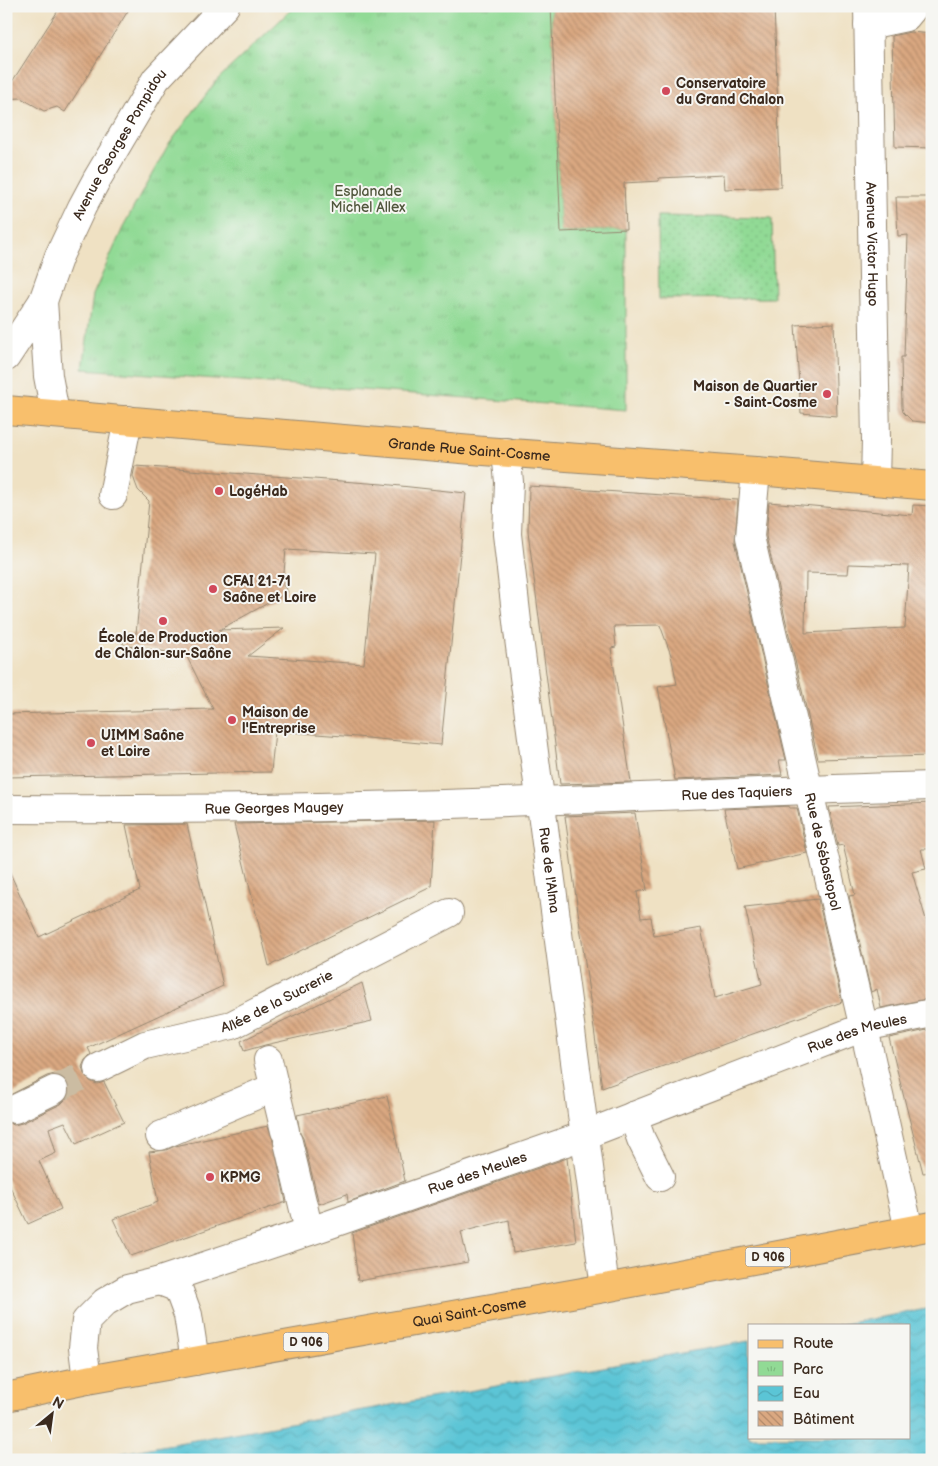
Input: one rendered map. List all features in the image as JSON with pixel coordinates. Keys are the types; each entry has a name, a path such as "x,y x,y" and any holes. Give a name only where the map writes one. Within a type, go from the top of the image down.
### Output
{"main road":[{"name":"Grande Rue Saint-Cosme","path":"6,410 932,486"},
{"name":"Quai Saint-Cosme","path":"6,1397 87,1380 605,1288 920,1228"}],"street":[{"name":"Avenue Georges Pompidou","path":"6,357 43,301 59,256 96,179 156,79 225,6"},
{"path":"868,15 906,17 915,6"},
{"name":"Avenue Victor Hugo","path":"868,15 876,440 875,482"},
{"name":"Avenue Georges Pompidou","path":"43,301 48,376 54,413"},
{"path":"113,495 128,420"},
{"name":"Rue de l'Alma","path":"506,452 509,482 507,534 519,639 542,801 605,1288"},
{"name":"Rue de Sébastopol","path":"756,471 750,537 864,1027 920,1228"},
{"name":"Rue des Taquiers","path":"542,801 809,789 932,786"},
{"name":"Rue Georges Maugey","path":"6,809 132,810 542,801"},
{"name":"Allée de la Sucrerie","path":"98,1068 145,1045 232,1025 449,913"},
{"name":"Rue des Meules","path":"87,1380 83,1348 86,1321 105,1302 127,1289 160,1281 309,1231 586,1134 864,1027 932,1012"},
{"path":"268,1060 309,1231"},
{"path":"160,1136 275,1087"},
{"path":"15,1109 54,1090"},
{"path":"633,1116 641,1139 660,1177"},
{"path":"160,1281 178,1288 188,1315 195,1361"}],"green space":[{"name":"Esplanade Michel Allex","path":"295,6 551,6 561,232 626,229 626,410 83,369 93,295 125,223 167,147 217,80"},
{"path":"658,216 772,218 774,298 659,299"}],"water":[{"path":"932,1308 932,1460 83,1460 748,1341 748,1438 910,1438 910,1324 844,1324"}],"building":[{"path":"61,6 131,6 65,112 57,107 44,111 21,98 6,99 6,91"},
{"name":"Conservatoire du Grand Chalon","path":"551,6 774,6 781,187 725,189 724,175 659,178 659,181 624,183 626,229 561,232"},
{"path":"910,32 932,34 932,148 895,147 892,36"},
{"path":"896,197 932,197 932,423 912,421 903,412 902,408 901,357 904,357 908,235 898,236"},
{"path":"834,323 837,416 801,413 795,325"},
{"path":"135,466 382,484 466,493 441,745 275,731 271,772 6,777 6,714 213,709 186,655 123,645 124,634 136,634 149,501 138,490 133,476","holes":["286,549 375,554 364,664 248,656 284,628 219,630 288,592 283,585"]},
{"path":"529,486 738,500 735,541 786,760 779,760 782,775 675,780 658,687 677,684 671,655 660,625 614,626 616,647 611,648 631,782 560,784 528,531"},
{"path":"769,502 912,515 913,505 932,506 932,756 818,759 766,536","holes":["849,564 909,566 905,628 805,633 806,573 848,574"]},
{"path":"932,803 932,849 921,849 926,869 912,872 932,940 932,998 881,1008 877,989 871,992 849,896 855,895 843,845 838,846 829,807"},
{"path":"789,806 789,808 797,808 807,853 737,869 724,809"},
{"path":"635,813 647,890 637,892 641,918 651,917 654,936 701,928 715,998 762,984 745,907 818,899 842,1002 602,1088 565,816"},
{"path":"435,820 431,887 269,966 234,824"},
{"path":"187,824 223,986 88,1048 91,1054 85,1060 82,1067 84,1074 90,1081 97,1084 104,1082 124,1122 76,1144 65,1122 49,1128 56,1153 39,1161 61,1209 28,1224 6,1178 6,1122 14,1125 22,1123 61,1104 67,1098 70,1091 68,1083 63,1077 55,1074 47,1076 6,1097 6,864 39,937 140,890 126,825"},
{"path":"362,983 372,1021 244,1051 241,1041"},
{"path":"932,1029 932,1172 923,1173 889,1038"},
{"path":"387,1096 405,1181 348,1202 347,1194 319,1204 297,1115"},
{"name":"KPMG","path":"268,1126 273,1140 286,1202 131,1256 113,1219 158,1202 149,1152 166,1150 175,1146"},
{"path":"567,1158 576,1242 513,1253 509,1220 461,1232 468,1262 358,1281 352,1233"}],"tunnel":[{"path":"54,1090 98,1068"}],"place":[{"name":"Conservatoire du Grand Chalon","path":"666,91"},
{"name":"Maison de Quartier - Saint-Cosme","path":"827,394"},
{"name":"LogéHab","path":"219,491"},
{"name":"CFAI 21-71 Saône et Loire","path":"213,589"},
{"name":"École de Production de Châlon-sur-Saône","path":"163,621"},
{"name":"Maison de l'Entreprise","path":"232,720"},
{"name":"UIMM Saône et Loire","path":"91,743"},
{"name":"KPMG","path":"210,1177"}]}
